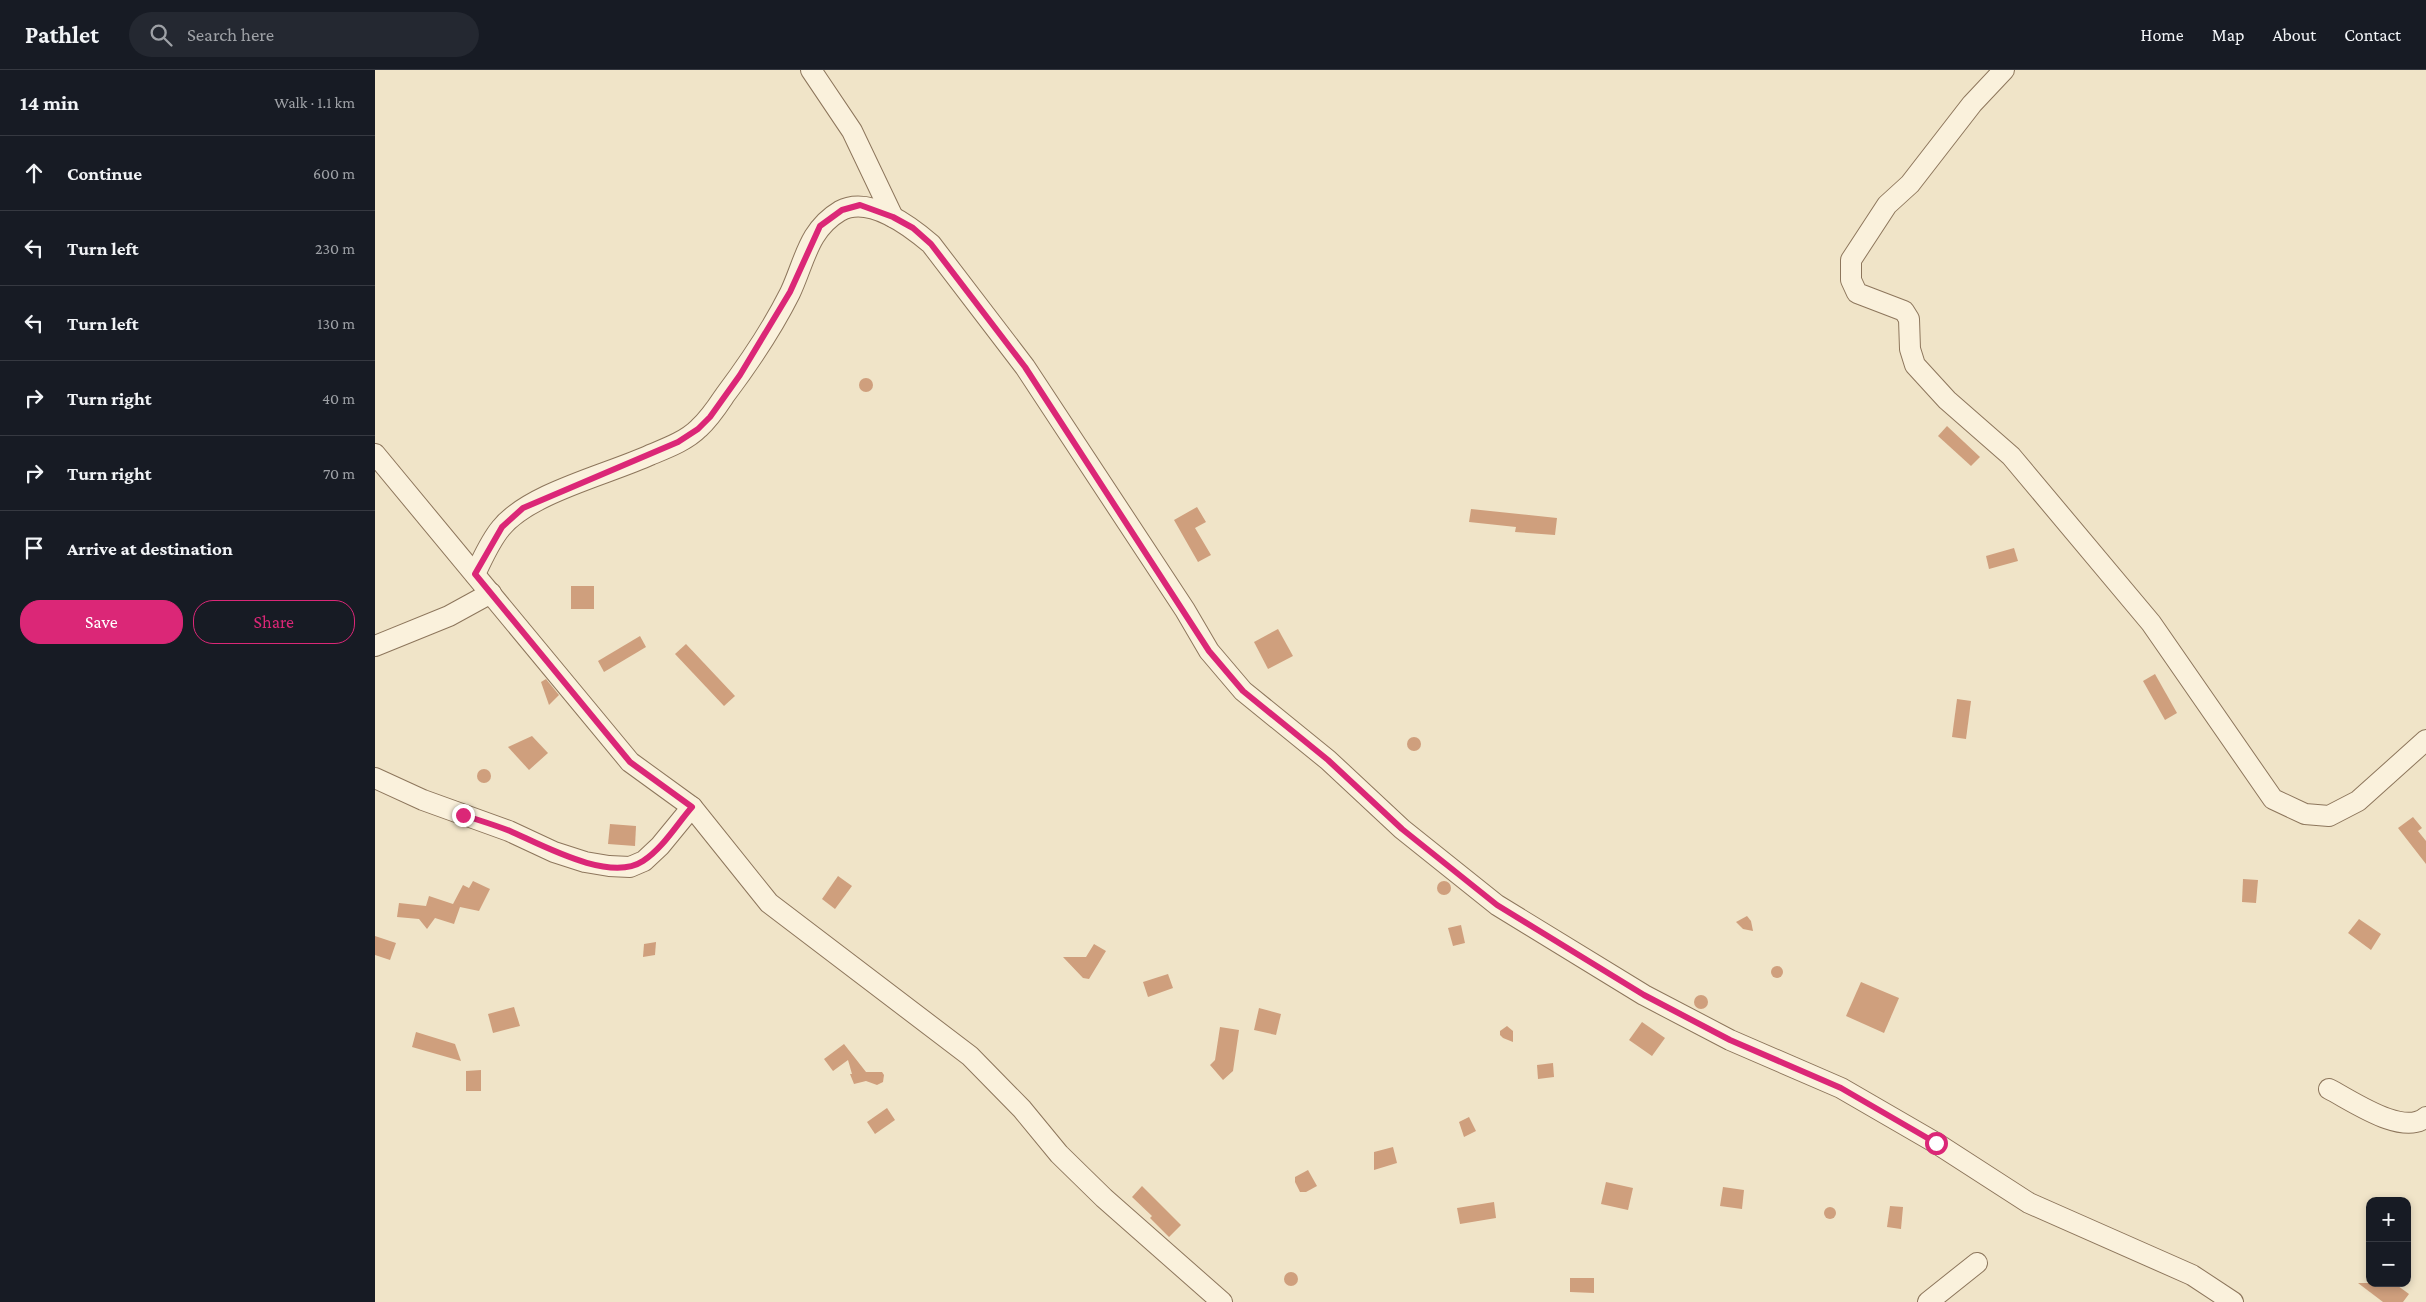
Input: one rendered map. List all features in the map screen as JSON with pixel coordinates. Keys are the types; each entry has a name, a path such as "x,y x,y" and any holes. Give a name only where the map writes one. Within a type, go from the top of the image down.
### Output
{"street":[{"path":"811,70 852,130 893,217"},
{"path":"2004,70 1972,104 1909,184 1887,205 1851,260 1851,280 1857,293 1904,311 1909,319 1910,349 1915,365 1947,400 2011,456 2151,623 2273,799 2305,814 2329,816 2358,801 2426,740"},
{"path":"475,574 502,527 523,508 678,442 698,429 710,417 764,338 790,292 820,226 842,210 860,205 893,217 913,228 931,244 1025,367 1209,651 1243,691 1328,760 1409,835 1497,905 1644,995 1730,1040 1841,1088 1936,1143 2029,1203 2191,1276 2233,1302"},
{"path":"375,454 630,762 692,807 769,903 971,1056 1022,1109 1066,1160 1104,1198 1222,1302"},
{"path":"375,646 449,616 491,593"},
{"path":"375,778 423,800 509,830 554,852 585,862 609,866 630,867 644,860 660,846 692,807"},
{"path":"2329,1089 2387,1119 2403,1124 2422,1120 2426,1117"},
{"path":"1928,1302 1977,1263"}],"building":[{"path":"863,378 869,378 873,385 869,392 863,392 859,388 859,382"},
{"path":"1947,426 1980,457 1971,466 1938,436"},
{"path":"1197,507 1206,522 1195,528 1211,555 1198,562 1174,520"},
{"path":"1471,509 1557,518 1555,535 1515,532 1516,527 1469,522"},
{"path":"2014,548 2018,561 1989,569 1986,556"},
{"path":"571,586 594,586 594,609 571,609"},
{"path":"1278,629 1293,656 1268,669 1254,642"},
{"path":"640,636 646,647 604,672 598,661"},
{"path":"686,644 735,696 724,706 675,654"},
{"path":"2155,674 2177,713 2165,720 2143,681"},
{"path":"546,679 559,695 549,705 541,682"},
{"path":"1957,699 1971,701 1966,739 1952,737"},
{"path":"532,736 548,753 529,770 508,747"},
{"path":"1414,737 1419,739 1421,744 1419,749 1414,751 1409,749 1407,744 1409,739"},
{"path":"481,769 487,769 491,776 487,783 481,783 477,779 477,773"},
{"path":"2413,817 2422,828 2418,831 2426,841 2426,864 2398,828"},
{"path":"610,824 636,826 635,846 608,844"},
{"path":"838,876 852,886 835,909 822,899"},
{"path":"2243,879 2258,880 2256,903 2242,902"},
{"path":"473,881 490,889 479,911 460,907 454,924 435,918 427,929 419,919 397,917 399,903 426,906 429,896 453,904 463,885 469,888"},
{"path":"1444,881 1449,883 1451,888 1449,893 1444,895 1439,893 1437,888 1439,883"},
{"path":"1747,916 1751,921 1753,931 1743,929 1736,922"},
{"path":"2359,919 2381,934 2371,950 2348,933"},
{"path":"1461,925 1465,943 1453,946 1448,928"},
{"path":"375,936 396,943 390,960 375,955"},
{"path":"656,942 655,955 643,957 644,944"},
{"path":"1094,944 1106,951 1089,979 1083,978 1063,957 1086,957"},
{"path":"1779,966 1782,967 1782,977 1775,978 1772,977 1771,970 1772,967"},
{"path":"1168,974 1173,988 1148,997 1143,982"},
{"path":"1861,982 1899,998 1884,1033 1846,1016"},
{"path":"1701,995 1706,997 1708,1002 1706,1007 1701,1009 1696,1007 1694,1002 1696,997"},
{"path":"514,1007 520,1026 493,1033 488,1014"},
{"path":"1259,1008 1281,1014 1276,1035 1254,1030"},
{"path":"1642,1022 1665,1038 1652,1056 1629,1040"},
{"path":"1507,1026 1513,1031 1513,1042 1500,1035 1500,1031"},
{"path":"1220,1027 1239,1030 1233,1071 1223,1080 1210,1065 1215,1060"},
{"path":"416,1032 455,1044 461,1061 412,1047"},
{"path":"844,1044 866,1072 882,1072 884,1075 883,1082 877,1085 866,1081 854,1084 848,1060 833,1071 824,1059"},
{"path":"1553,1063 1554,1077 1538,1079 1537,1065"},
{"path":"481,1070 481,1091 466,1091 466,1071"},
{"path":"887,1108 895,1120 875,1134 867,1122"},
{"path":"1469,1117 1476,1131 1464,1137 1459,1122"},
{"path":"1393,1147 1397,1163 1374,1170 1374,1152"},
{"path":"1308,1170 1317,1186 1306,1192 1300,1192 1295,1182 1295,1177"},
{"path":"1606,1182 1633,1188 1628,1210 1601,1204"},
{"path":"1142,1186 1181,1225 1169,1237 1150,1218 1152,1216 1132,1197"},
{"path":"1723,1187 1744,1190 1742,1209 1720,1206"},
{"path":"1494,1202 1496,1218 1460,1224 1457,1208"},
{"path":"1890,1206 1903,1207 1901,1229 1887,1227"},
{"path":"1832,1207 1835,1208 1835,1218 1828,1219 1825,1218 1824,1211 1825,1208"},
{"path":"1291,1272 1296,1274 1298,1279 1296,1284 1291,1286 1286,1284 1284,1279 1286,1274"},
{"path":"1570,1278 1594,1278 1594,1293 1570,1292"},
{"path":"2358,1283 2366,1283 2366,1287 2399,1287 2409,1294 2403,1302 2383,1302"}],"route":[{"path":"463,815 509,830 554,852 585,862 630,867 644,860 660,846 692,807 630,762 475,574 487,548 502,527 523,508 592,478 636,462 678,442 698,429 710,417 764,338 790,292 820,226 842,210 860,205 893,217 913,228 931,244 1025,367 1185,610 1209,651 1243,691 1328,760 1402,829 1497,905 1644,995 1730,1040 1841,1088 1936,1143"}]}
